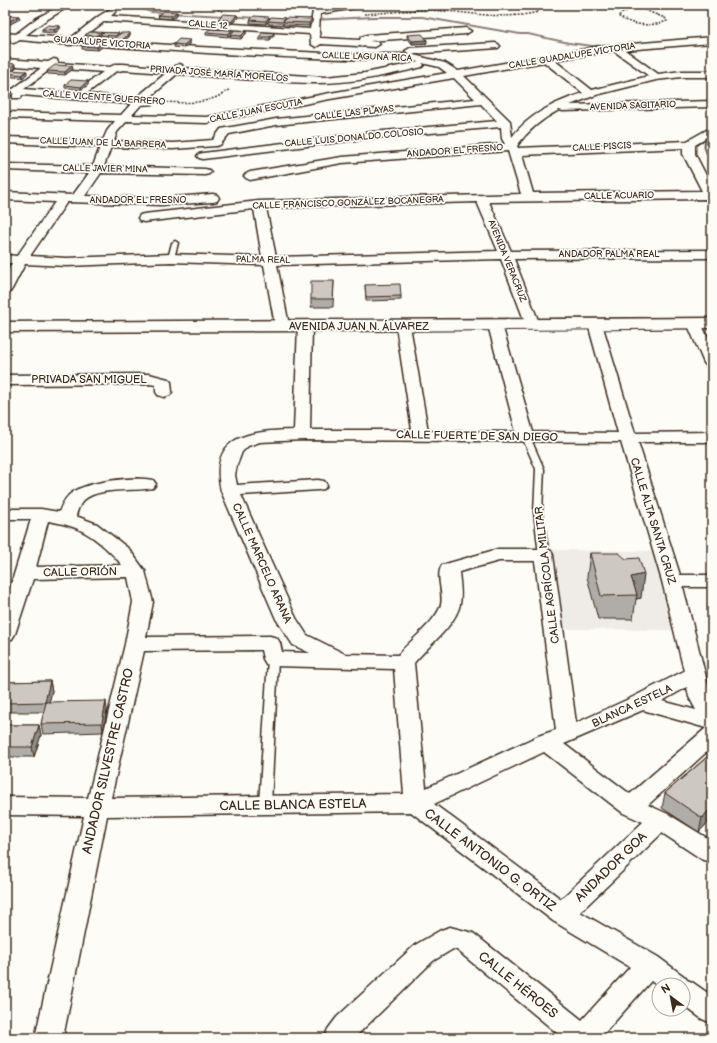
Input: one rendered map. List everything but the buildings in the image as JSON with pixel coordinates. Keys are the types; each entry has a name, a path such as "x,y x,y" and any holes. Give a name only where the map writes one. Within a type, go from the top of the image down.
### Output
{"main road":[{"name":"AVENIDA JUAN N. ÁLVAREZ","path":"5,327 282,325 403,326 712,323"}],"street":[{"path":"5,47 40,20 67,5"},
{"path":"316,55 316,13 355,5"},
{"path":"5,110 18,94 16,91 65,54 102,18 112,11"},
{"name":"CALLE 12","path":"102,18 279,30 365,42"},
{"path":"26,19 40,20"},
{"path":"124,45 155,21"},
{"path":"77,199 98,168 112,131 175,71 210,26"},
{"path":"243,76 263,53 279,30"},
{"path":"410,57 382,45 365,42 364,39 466,31"},
{"name":"GUADALUPE VICTORIA","path":"5,36 186,49 198,42"},
{"name":"CALLE GUADALUPE VICTORIA","path":"457,75 615,48 712,40"},
{"name":"CALLE LAGUNA RICA","path":"198,42 263,53 410,57 432,62 442,65 457,75 506,124"},
{"path":"77,96 143,46"},
{"path":"398,51 495,46"},
{"path":"615,48 657,76"},
{"path":"546,60 589,93"},
{"name":"PRIVADA JOSÉ MARÍA MORELOS","path":"5,62 112,70 122,68 311,80 340,79 379,74 432,62"},
{"name":"ANDADOR EL FRESNO","path":"250,176 342,160 513,149 515,140 529,125 569,101 589,93 657,76 712,74"},
{"name":"CALLE JUAN ESCUTIA","path":"5,115 197,121 219,119 330,96 457,75"},
{"name":"CALLE VICENTE GUERRERO","path":"5,91 144,101"},
{"name":"CALLE LAS PLAYAS","path":"202,151 216,143 225,131 283,121 484,101"},
{"name":"AVENIDA SAGITARIO","path":"554,109 712,104"},
{"path":"197,121 202,151"},
{"path":"506,124 507,139 513,149 528,197"},
{"name":"CALLE LUIS DONALDO COLOSIO","path":"202,151 506,124"},
{"path":"711,197 689,154 690,144 712,130"},
{"name":"CALLE JUAN DE LA BARRERA","path":"5,140 173,146 202,151"},
{"name":"CALLE PISCIS","path":"513,149 690,144"},
{"name":"CALLE JAVIER MINA","path":"5,167 98,168 205,172"},
{"name":"ANDADOR EL FRESNO","path":"5,196 133,201 197,200 213,198"},
{"name":"CALLE ACUARIO","path":"528,197 711,197"},
{"name":"CALLE FRANCISCO GONZÁLEZ BOCANEGRA","path":"144,218 259,205 528,197"},
{"name":"AVENIDA VERACRUZ","path":"481,198 506,255 533,325"},
{"path":"5,290 20,261 63,199"},
{"path":"259,205 282,325"},
{"name":"ANDADOR PALMA REAL","path":"506,255 712,254"},
{"name":"PALMA REAL","path":"5,259 20,261 67,262 171,258 269,261 506,255"},
{"path":"694,323 712,363"},
{"name":"CALLE ALTA SANTA CRUZ","path":"595,324 672,581 695,674 697,690 706,710 712,715"},
{"path":"302,435 305,325"},
{"name":"CALLE AGRÍCOLA MILITAR","path":"495,325 526,437"},
{"path":"403,326 421,435"},
{"name":"PRIVADA SAN MIGUEL","path":"5,380 149,379 163,382 164,392"},
{"name":"CALLE FUERTE DE SAN DIEGO","path":"243,441 255,437 302,435 628,438 712,437"},
{"name":"CALLE MARCELO ARANA","path":"243,441 231,456 226,474 230,491 286,619 300,640 343,661"},
{"path":"66,519 73,500 86,492 104,486 147,484"},
{"path":"230,491 318,485"},
{"name":"ANDADOR SILVESTRE CASTRO","path":"5,514 41,514 66,519 91,528 122,553 136,571 143,602 135,644 97,807 49,1038"},
{"path":"5,634 25,573 41,514"},
{"path":"135,644 270,643 273,659 404,662 413,650 436,628 451,606 449,569 498,554 544,554"},
{"name":"CALLE AGRÍCOLA MILITAR","path":"544,554 567,735"},
{"name":"CALLE ORIÓN","path":"25,573 136,571"},
{"path":"672,581 712,581"},
{"name":"CALLE ANTONIO G. ORTIZ","path":"404,662 416,803 562,914 649,965 665,977"},
{"name":"BLANCA ESTELA","path":"567,735 643,702 695,674"},
{"path":"643,702 712,722"},
{"path":"631,807 712,734"},
{"name":"CALLE BLANCA ESTELA","path":"5,806 97,807 416,803 546,742 567,735"},
{"path":"546,742 631,807 660,820 712,853"},
{"name":"ANDADOR GOA","path":"562,914 660,820"},
{"name":"CALLE HÉROES","path":"338,1038 347,1026 424,952 450,938 464,941 583,1038"},
{"path":"583,1038 649,965"},
{"path":"691,996 712,1011"}],"lane":[{"path":"171,258 175,243"},
{"name":"CALLE AGRÍCOLA MILITAR","path":"526,437 540,469 538,512 544,554"},
{"path":"266,805 273,659"}],"path":[{"path":"359,15 430,10 494,16 520,15 538,12 539,5"},
{"path":"633,6 665,18 667,22 646,25 625,21 618,16 633,6"},
{"name":"CALLE VICENTE GUERRERO","path":"144,101 189,103 204,102 223,97 243,76"}],"shaded area":[{"path":"551,550 655,551 675,630 563,629"}],"waterway":[{"path":"125,5 152,12 259,18"},
{"path":"312,20 374,17 422,17 585,45 600,46 657,43"},
{"path":"688,39 712,37"}]}
